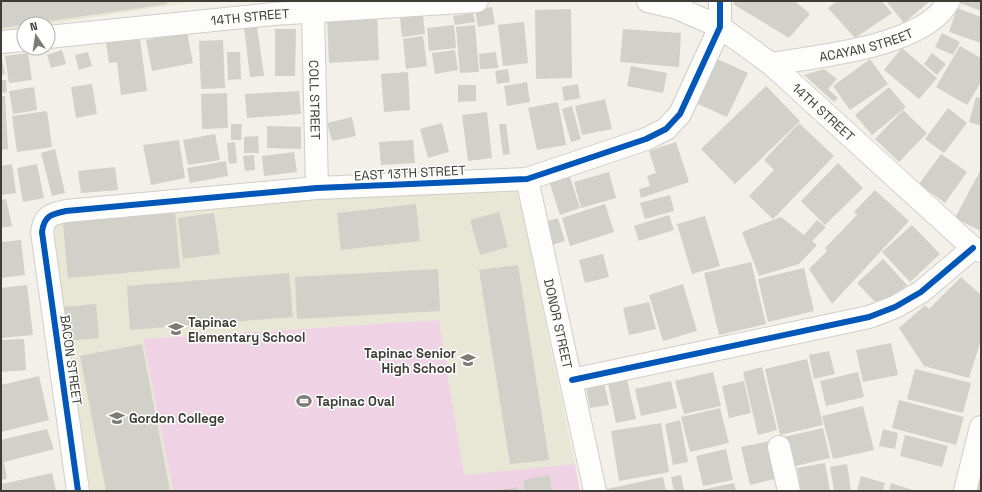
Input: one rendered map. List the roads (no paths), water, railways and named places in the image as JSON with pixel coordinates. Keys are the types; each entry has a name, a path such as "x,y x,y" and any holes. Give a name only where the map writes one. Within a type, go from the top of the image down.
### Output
{"street":[{"name":"14TH STREET","path":"56,36 273,14 477,1"},
{"name":"14TH STREET","path":"648,1 677,8 720,27 771,64 977,250"},
{"path":"720,1 720,27"},
{"name":"ACAYAN STREET","path":"771,64 857,49 893,40 923,26 940,13 949,1"},
{"name":"COLL STREET","path":"313,11 317,188"},
{"name":"EAST 13TH STREET","path":"42,232 43,223 47,218 54,214 66,211 317,188 527,179 646,139 666,129 680,114 720,27"},
{"path":"1,42 16,41"},
{"name":"DONOR STREET","path":"527,179 595,491"},
{"name":"BACON STREET","path":"42,232 78,491"},
{"path":"572,380 869,317 895,307 921,292 977,250"},
{"path":"965,491 981,427"},
{"path":"779,447 789,491"}],"place":[{"name":"Tapinac Elementary School","path":"176,329"},
{"name":"Tapinac Senior High School","path":"468,360"},
{"name":"Tapinac Oval","path":"304,401"},
{"name":"Gordon College","path":"117,418"}]}
